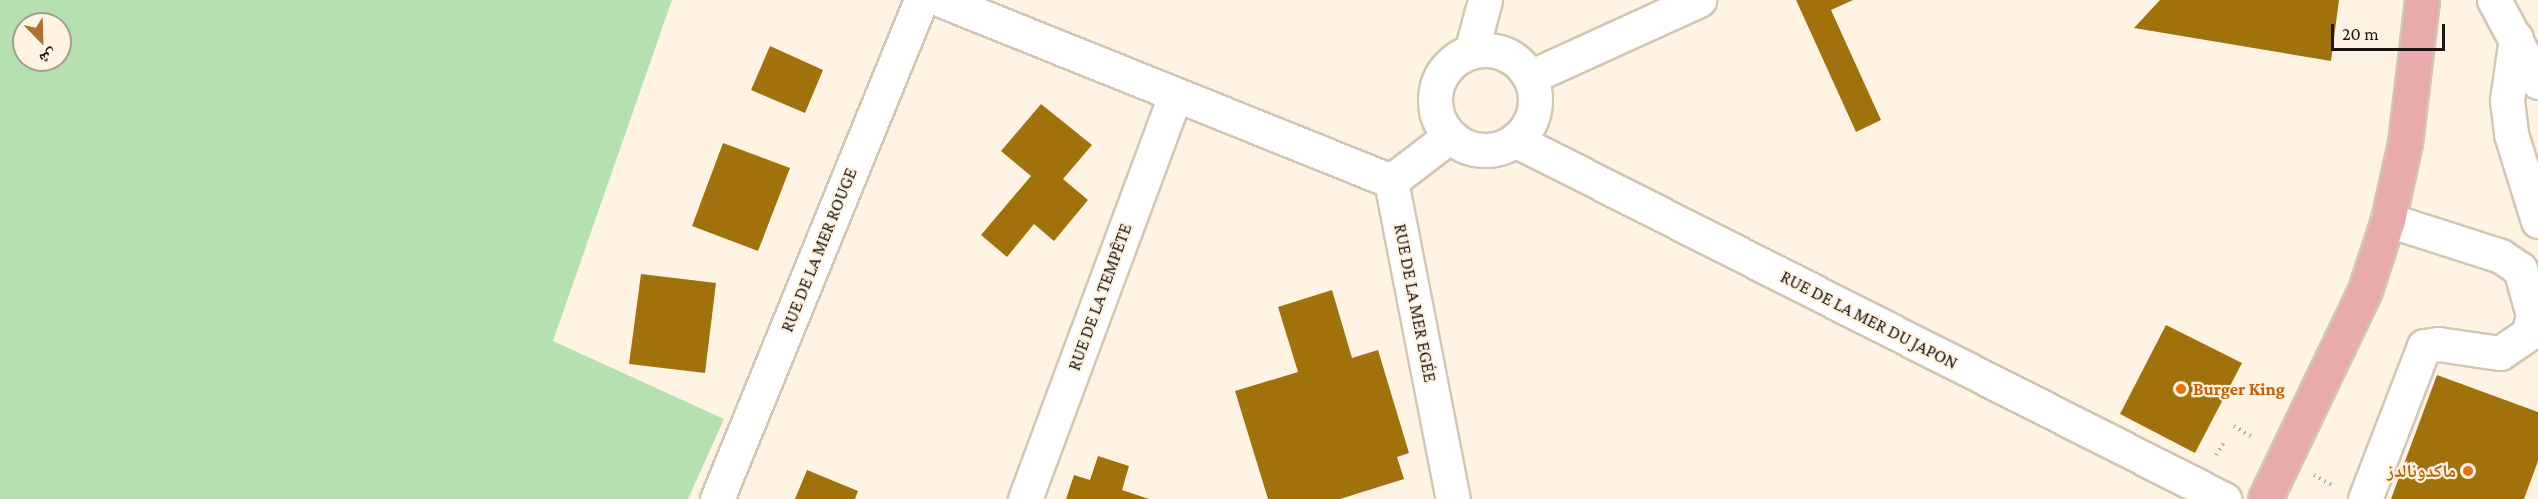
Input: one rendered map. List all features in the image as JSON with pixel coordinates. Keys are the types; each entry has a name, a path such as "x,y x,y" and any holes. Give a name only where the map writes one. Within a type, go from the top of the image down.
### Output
{"main road":[{"path":"2267,499 2365,290 2388,220 2405,143 2422,0"}],"street":[{"name":"RUE DE LA MER ROUGE","path":"717,499 921,0"},
{"path":"941,0 1390,181 1450,136"},
{"path":"1471,52 1485,0"},
{"path":"1530,77 1699,0"},
{"path":"2494,0 2538,82"},
{"path":"2516,38 2507,100 2510,123 2538,221"},
{"path":"1488,50 1506,54 1530,77 1535,94 1534,112 1527,128 1515,141 1482,150 1450,136 1437,114 1436,88 1455,60 1471,52 1488,50"},
{"name":"RUE DE LA TEMPÊTE","path":"1025,499 1176,94"},
{"name":"RUE DE LA MER DU JAPON","path":"1515,141 2224,499"},
{"name":"RUE DE LA MER EGÉE","path":"1390,181 1453,499"},
{"path":"2388,220 2501,256 2529,277 2531,324 2522,340 2500,353"},
{"path":"2366,499 2424,346 2438,344 2500,353 2520,351 2538,342"}],"path":[{"path":"2234,426 2254,438"},
{"path":"2213,460 2224,442"},
{"path":"2314,475 2332,486"}],"green space":[{"path":"0,0 672,0 553,341 724,419 688,499 0,499"}],"building":[{"path":"1796,0 1853,0 1831,10 1881,120 1856,132"},
{"path":"2160,0 2339,0 2331,61 2134,28"},
{"path":"770,46 823,70 805,113 751,90"},
{"path":"1041,104 1092,145 1063,179 1088,200 1054,241 1034,224 1007,257 981,235 1031,176 1001,151"},
{"path":"723,143 790,168 758,251 692,226"},
{"path":"641,274 716,283 705,373 629,364"},
{"path":"1332,290 1352,358 1378,350 1409,453 1397,457 1404,479 1340,499 1268,499 1235,391 1298,372 1278,307"},
{"path":"2166,325 2242,363 2195,453 2120,414"},
{"path":"2437,375 2538,412 2538,461 2524,499 2391,499"},
{"path":"1098,456 1129,466 1122,490 1149,499 1066,499 1074,475 1090,480"},
{"path":"807,470 858,491 855,499 795,499"}],"place":[{"name":"Burger King","path":"2181,389"},
{"name":"ماكدونالدز","path":"2468,471"}]}
